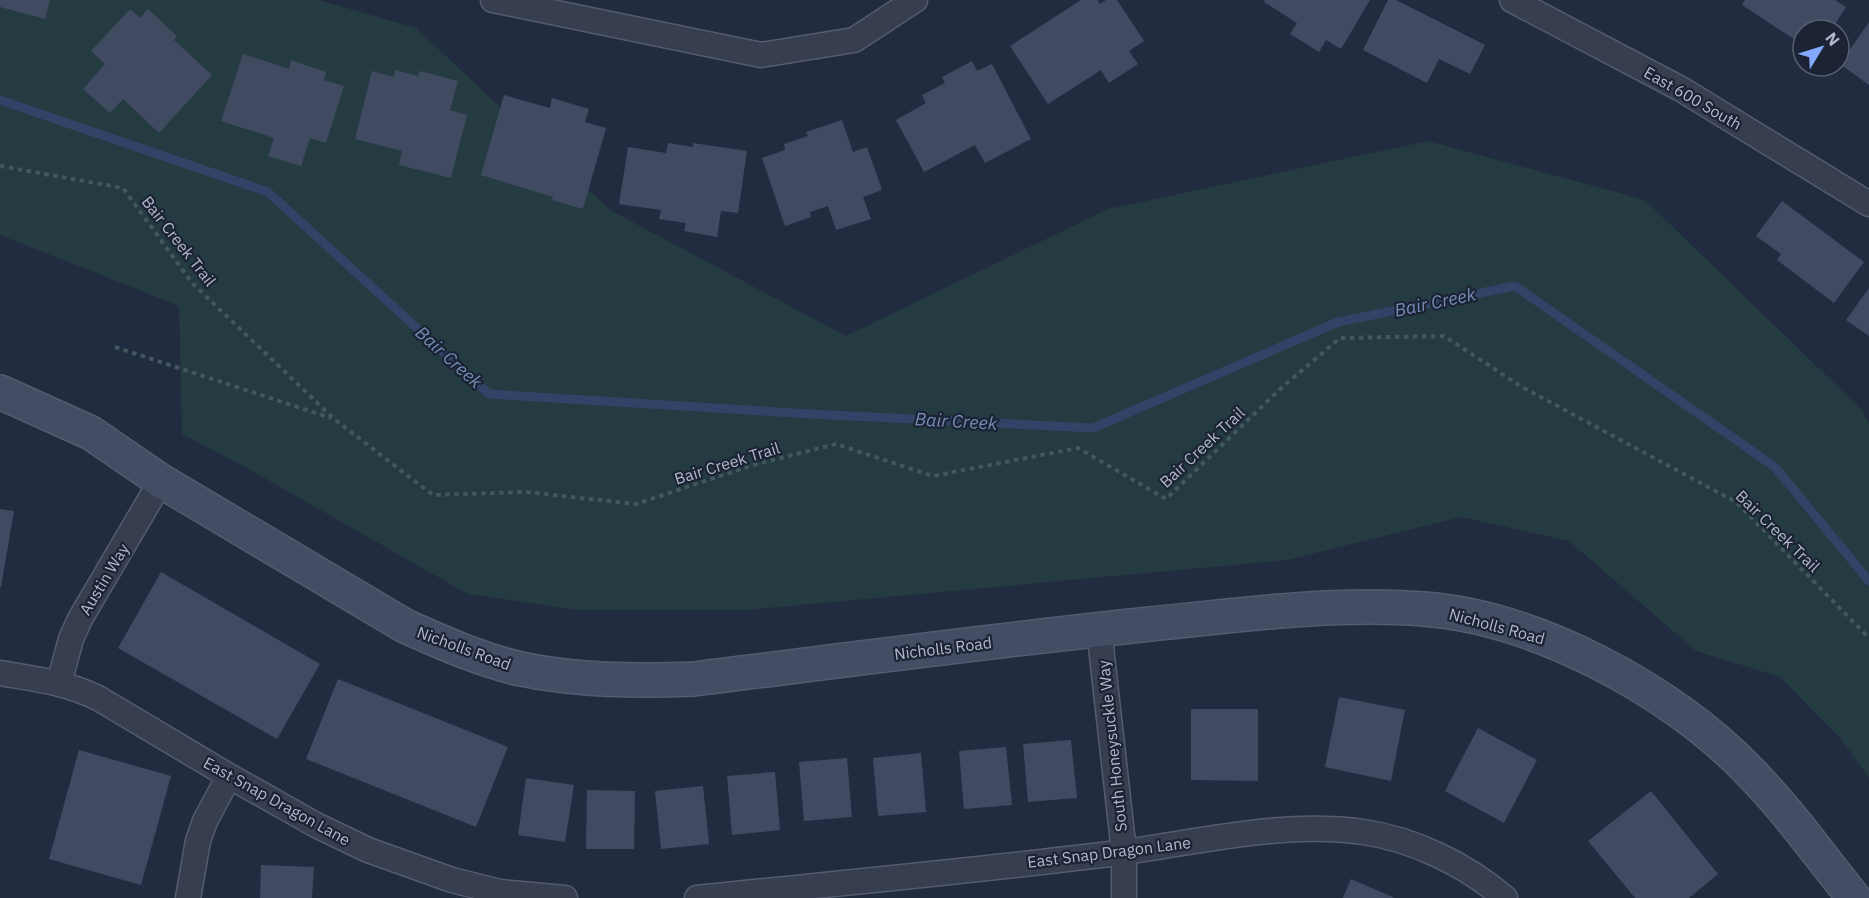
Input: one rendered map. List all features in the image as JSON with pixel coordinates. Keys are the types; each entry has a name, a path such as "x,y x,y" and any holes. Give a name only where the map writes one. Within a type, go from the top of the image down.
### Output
{"street":[{"path":"493,0 761,56 854,40 915,0"},
{"name":"East 600 South","path":"1512,0 1681,89 1869,204"},
{"name":"Nicholls Road","path":"0,392 91,433 161,482 405,626 444,644 521,669 604,680 694,679 1099,629 1331,606 1426,609 1473,616 1549,640 1632,681 1712,736 1780,805 1854,898"},
{"name":"Austin Way","path":"59,683 71,639 80,619 161,482"},
{"name":"South Honeysuckle Way","path":"1099,629 1124,852 1124,898"},
{"name":"East Snap Dragon Lane","path":"0,673 75,687 98,698 316,825 368,850 500,895 565,898"},
{"path":"188,898 193,865 202,831 229,776"},
{"name":"East Snap Dragon Lane","path":"697,898 808,892 1250,834 1326,829 1364,832 1400,840 1435,854 1470,873 1505,898"}],"path":[{"name":"Bair Creek Trail","path":"0,166 123,189 192,283 334,419 433,495 525,492 636,504 753,465 836,444 933,476 1078,448 1166,499 1280,389 1340,338 1444,336 1522,387 1736,502 1869,638"},
{"name":"Bair Creek Trail","path":"115,347 334,419"}],"green space":[{"path":"0,0 319,0 416,28 610,210 846,336 1108,209 1428,141 1645,200 1862,410 1869,423 1869,778 1841,739 1780,677 1696,651 1569,541 1461,517 1287,560 747,610 578,610 468,594 245,467 182,434 179,306 0,235"}],"building":[{"path":"0,0 50,0 45,19 0,7"},
{"path":"1081,0 1098,0 1100,4 1106,0 1117,0 1144,41 1129,51 1138,64 1109,83 1101,70 1048,104 1010,46"},
{"path":"1265,0 1370,0 1341,49 1326,40 1319,52 1290,34 1297,23 1264,2"},
{"path":"1388,0 1396,0 1485,45 1470,74 1439,59 1427,83 1363,50"},
{"path":"1745,0 1835,0 1846,7 1839,18 1791,18 1791,37 1742,5"},
{"path":"130,9 140,18 148,9 177,36 174,40 212,75 159,133 123,99 110,113 83,89 105,64 91,51"},
{"path":"1869,22 1869,85 1851,72 1851,48"},
{"path":"243,54 289,69 291,60 326,72 324,80 344,86 326,143 310,138 301,166 268,156 274,138 221,121"},
{"path":"972,61 977,71 992,64 1031,139 985,163 975,145 924,172 896,120 926,103 922,95 945,83 942,77"},
{"path":"395,70 418,76 420,71 458,81 450,110 467,115 451,178 399,165 402,151 355,139 372,71 394,77"},
{"path":"504,95 550,108 552,98 589,109 585,122 606,128 583,209 552,200 553,197 481,175"},
{"path":"842,120 853,152 867,147 882,190 863,197 871,219 836,230 828,206 810,212 811,217 785,226 762,158 785,150 784,144 808,136 806,132"},
{"path":"668,143 693,147 693,143 747,151 738,213 721,211 717,237 684,231 686,223 659,219 661,210 619,204 628,147 666,153"},
{"path":"1782,201 1864,262 1834,303 1777,260 1781,254 1756,236"},
{"path":"1869,288 1869,336 1846,320"},
{"path":"0,509 14,511 1,587 0,587"},
{"path":"161,572 320,664 277,739 118,648"},
{"path":"338,679 508,747 476,827 306,759"},
{"path":"1339,697 1405,710 1391,781 1325,767"},
{"path":"1191,709 1258,709 1258,781 1191,780"},
{"path":"1478,728 1537,760 1504,823 1445,791"},
{"path":"1071,740 1077,798 1028,802 1023,744"},
{"path":"1006,747 1012,805 964,809 959,751"},
{"path":"79,750 171,776 141,885 49,859"},
{"path":"921,753 926,812 878,816 873,758"},
{"path":"847,758 852,817 804,821 799,762"},
{"path":"775,772 780,830 732,835 727,776"},
{"path":"526,778 574,785 565,842 518,835"},
{"path":"703,786 709,844 661,849 655,791"},
{"path":"587,790 635,791 634,849 586,849"},
{"path":"1651,791 1718,874 1689,898 1635,898 1588,841"},
{"path":"261,865 314,867 312,898 260,898"},
{"path":"1351,879 1395,898 1343,898"}],"waterway":[{"name":"Bair Creek","path":"0,100 268,192 489,394 811,414 1093,428 1338,322 1515,286 1775,467 1869,581"}]}
